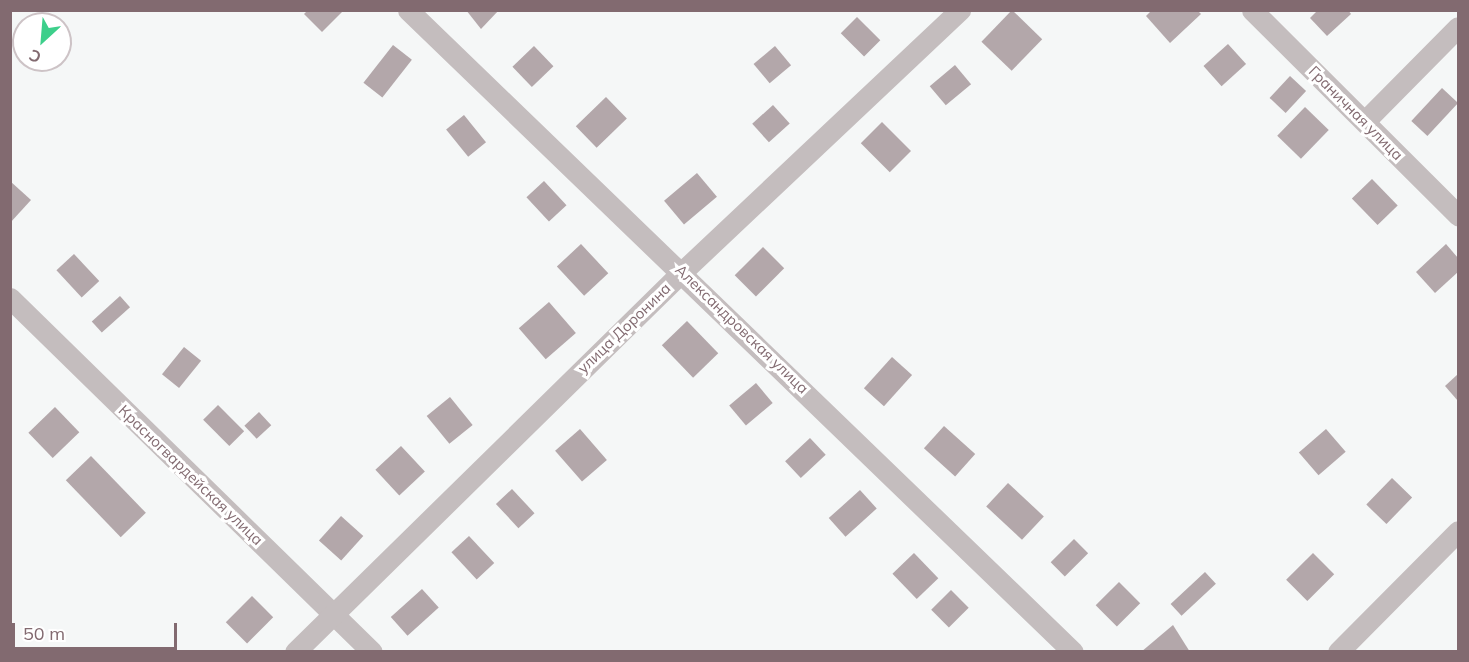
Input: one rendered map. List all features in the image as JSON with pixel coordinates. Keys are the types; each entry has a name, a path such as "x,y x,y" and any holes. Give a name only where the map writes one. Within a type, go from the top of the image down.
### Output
{"street":[{"name":"Александровская улица","path":"408,10 682,271 1073,651"},
{"name":"улица Доронина","path":"295,651 331,613 682,271 960,10"},
{"name":"Граничная улица","path":"1252,10 1458,215"},
{"path":"1365,121 1458,27"},
{"name":"Красногвардейская улица","path":"10,298 372,651"},
{"path":"1338,651 1458,531"}],"building":[{"path":"308,10 344,10 322,32 304,14"},
{"path":"466,10 499,10 481,29"},
{"path":"1012,10 1042,39 1012,71 981,42"},
{"path":"1152,10 1197,10 1201,14 1170,43 1146,16"},
{"path":"1318,10 1348,10 1351,14 1327,36 1310,18"},
{"path":"857,17 880,40 864,57 841,33"},
{"path":"1228,44 1246,64 1222,86 1203,66"},
{"path":"393,45 412,60 382,98 363,83"},
{"path":"534,46 553,66 532,87 512,67"},
{"path":"775,46 791,65 770,83 754,64"},
{"path":"955,65 971,84 946,105 930,86"},
{"path":"1290,76 1306,91 1286,113 1270,98"},
{"path":"1442,88 1458,103 1427,136 1411,121"},
{"path":"606,97 627,119 597,148 576,126"},
{"path":"773,105 790,124 769,142 752,124"},
{"path":"1305,107 1329,130 1301,159 1277,136"},
{"path":"464,115 486,142 468,157 446,129"},
{"path":"882,122 911,151 890,172 861,143"},
{"path":"697,173 717,197 684,224 664,201"},
{"path":"1372,179 1398,206 1378,225 1352,198"},
{"path":"10,181 31,200 10,223"},
{"path":"544,181 567,205 549,222 526,197"},
{"path":"581,244 608,273 584,296 557,267"},
{"path":"1446,244 1458,258 1458,272 1435,293 1416,272"},
{"path":"763,247 784,268 756,296 735,275"},
{"path":"74,254 99,281 82,297 56,270"},
{"path":"120,296 130,307 102,333 92,321"},
{"path":"549,302 576,333 546,359 519,328"},
{"path":"687,321 718,353 693,378 662,345"},
{"path":"184,347 201,361 179,388 162,374"},
{"path":"892,357 912,375 884,406 864,388"},
{"path":"1458,374 1458,401 1445,386"},
{"path":"756,383 773,403 746,425 729,405"},
{"path":"450,397 473,425 449,444 427,416"},
{"path":"218,405 244,431 229,446 203,420"},
{"path":"55,407 79,432 53,458 28,433"},
{"path":"259,412 271,425 257,439 244,426"},
{"path":"944,426 975,454 955,476 924,448"},
{"path":"580,429 607,460 582,482 555,451"},
{"path":"1326,429 1346,452 1319,475 1299,453"},
{"path":"810,438 826,455 801,478 785,461"},
{"path":"401,446 425,472 399,495 375,470"},
{"path":"91,456 146,513 121,537 66,480"},
{"path":"1392,478 1412,497 1386,524 1366,505"},
{"path":"1008,483 1044,516 1022,540 986,506"},
{"path":"512,489 535,513 518,528 496,504"},
{"path":"860,490 877,509 846,537 829,518"},
{"path":"341,516 363,536 341,561 319,541"},
{"path":"469,536 494,563 477,579 451,552"},
{"path":"1074,539 1088,553 1065,576 1051,562"},
{"path":"914,553 938,578 917,599 892,574"},
{"path":"1313,553 1334,574 1307,601 1286,580"},
{"path":"1205,572 1216,584 1182,616 1171,604"},
{"path":"1119,582 1140,603 1117,627 1096,605"},
{"path":"422,589 439,608 408,636 391,617"},
{"path":"951,590 969,608 949,627 931,610"},
{"path":"252,596 273,617 247,643 226,622"},
{"path":"1173,625 1190,652 1141,652"}]}
